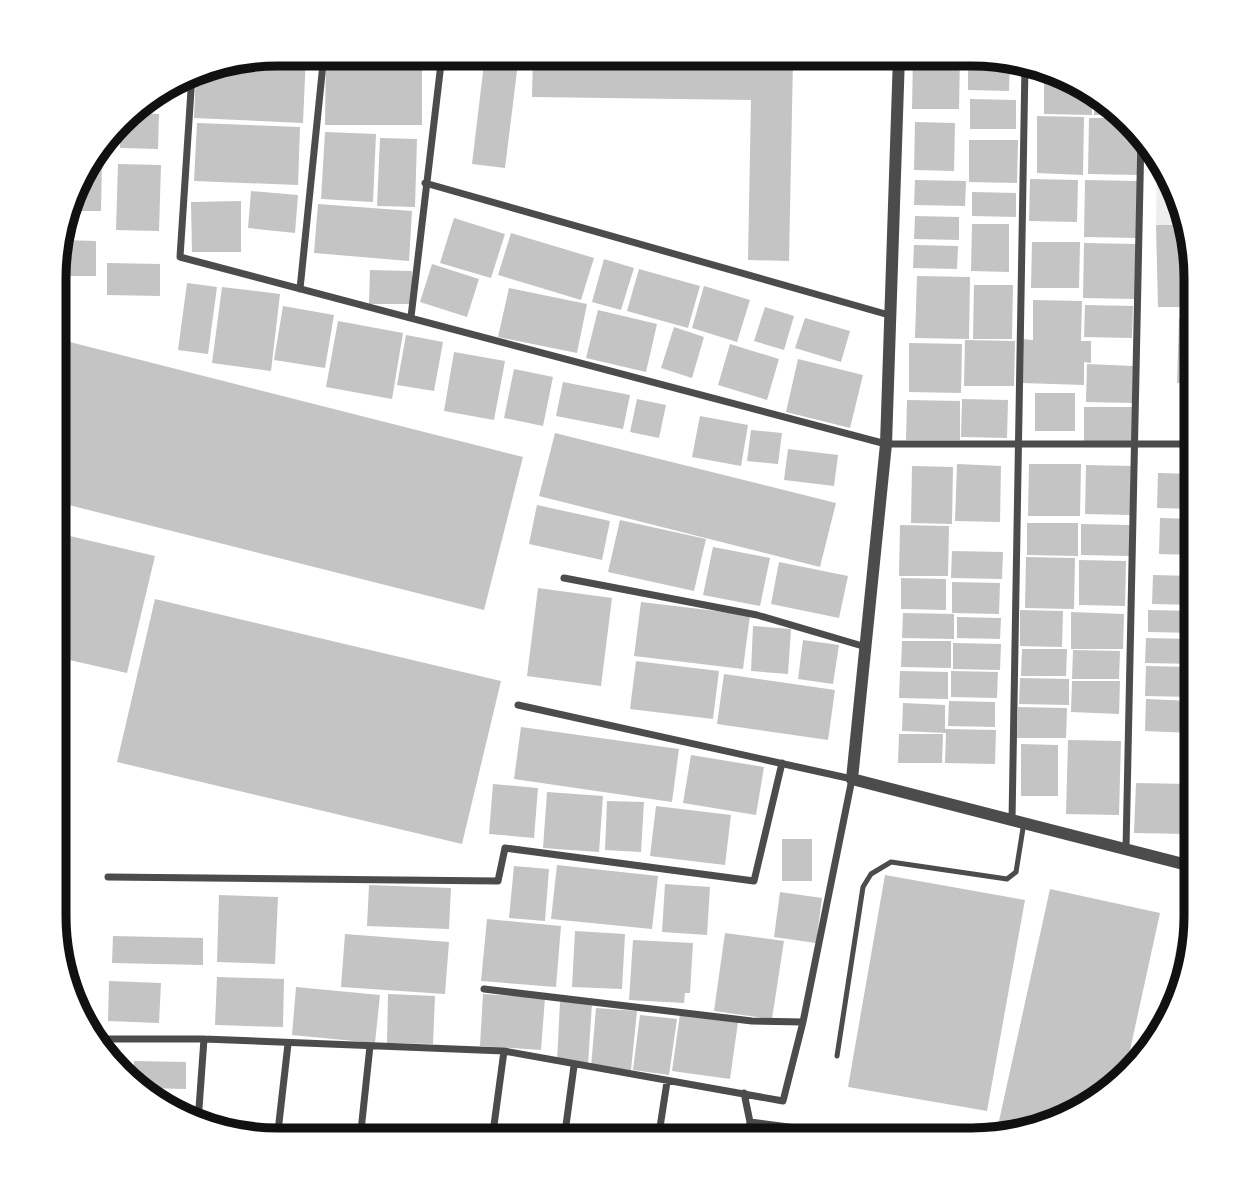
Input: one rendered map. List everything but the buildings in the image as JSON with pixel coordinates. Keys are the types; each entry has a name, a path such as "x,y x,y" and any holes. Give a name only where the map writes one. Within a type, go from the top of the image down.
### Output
{"street":[{"path":"300,289 323,67"},
{"path":"411,317 440,67"},
{"path":"106,1039 204,1039 504,1051 574,1066 783,1101 803,1022 852,779 886,444 899,67"},
{"path":"1018,821 1018,442 1025,74"},
{"path":"191,86 180,257 886,444 1183,444"},
{"path":"1126,849 1141,151"},
{"path":"425,183 889,315"},
{"path":"564,578 757,615 866,647"},
{"path":"518,705 852,779 1183,864"},
{"path":"108,877 498,881 505,848 754,881 782,763"},
{"path":"484,989 752,1021 803,1022"},
{"path":"199,1112 204,1039"},
{"path":"278,1128 288,1044"},
{"path":"361,1128 370,1046"},
{"path":"494,1128 504,1051"},
{"path":"566,1128 574,1066"},
{"path":"660,1128 667,1082"},
{"path":"744,1093 749,1128"},
{"path":"750,1122 796,1128"}],"lane":[{"path":"836,1056 867,879 879,867 891,862 999,879 1012,877 1016,872 1018,821"}],"shaded area":[{"path":"1157,177 1176,225 1156,225"}]}
